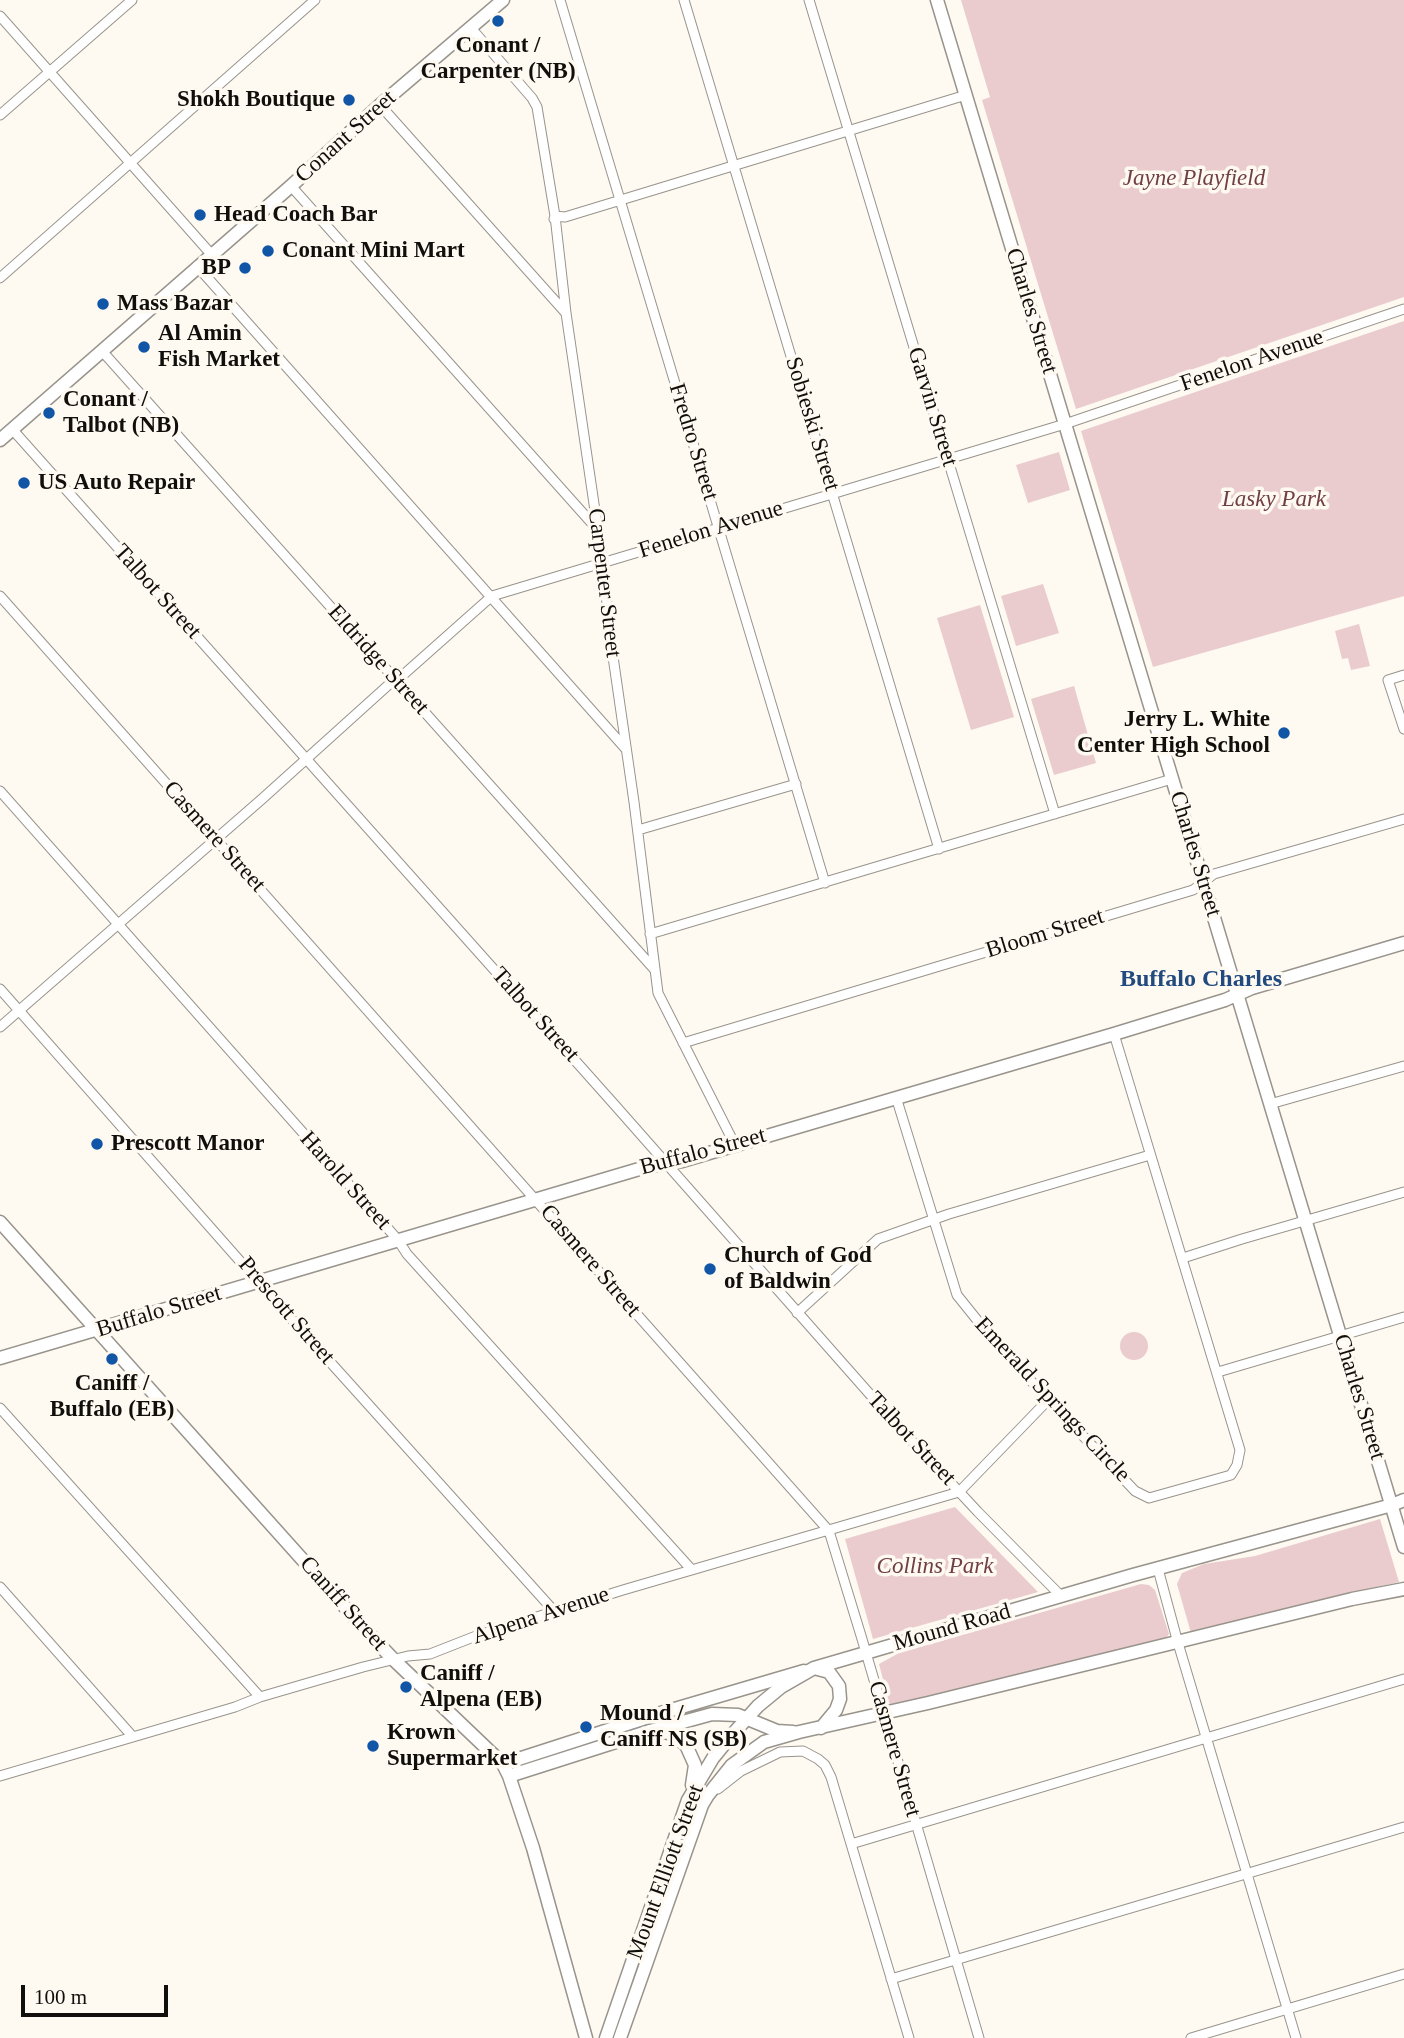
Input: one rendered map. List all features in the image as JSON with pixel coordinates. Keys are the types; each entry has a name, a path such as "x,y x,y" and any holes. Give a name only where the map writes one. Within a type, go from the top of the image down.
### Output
{"street":[{"path":"0,115 132,0"},
{"path":"0,278 314,0"},
{"name":"Conant Street","path":"0,440 502,0"},
{"name":"Fredro Street","path":"560,0 825,883"},
{"name":"Sobieski Street","path":"684,0 939,849"},
{"name":"Garvin Street","path":"809,0 1055,814"},
{"name":"Charles Street","path":"937,0 1341,1336 1398,1503 1404,1547"},
{"path":"0,16 211,254"},
{"name":"Carpenter Street","path":"471,28 535,103 555,216 638,830 657,993 735,1145"},
{"path":"555,216 565,217 966,95"},
{"path":"380,105 566,313"},
{"path":"291,186 597,529"},
{"path":"197,266 626,750"},
{"name":"Fenelon Avenue","path":"0,1027 119,926 395,679 403,675 492,596 1065,424 1404,309"},
{"name":"Eldridge Street","path":"102,351 655,970"},
{"name":"Talbot Street","path":"12,429 897,1426 1061,1596"},
{"name":"Casmere Street","path":"0,596 828,1531 979,2038"},
{"path":"1404,675 1388,680 1404,729"},
{"path":"650,934 1172,779"},
{"path":"638,830 796,784"},
{"name":"Harold Street","path":"0,792 398,1240 407,1254 691,1569"},
{"name":"Bloom Street","path":"683,1043 1193,890 1214,874 1404,820"},
{"name":"Buffalo Street","path":"0,1358 646,1167 682,1161 1114,1034 1252,988 1404,943"},
{"name":"Prescott Street","path":"0,989 554,1611"},
{"name":"Emerald Springs Circle","path":"896,1097 957,1294 998,1346 1135,1491 1149,1498 1231,1475 1237,1465 1240,1451 1184,1258 1114,1034"},
{"path":"1270,1104 1404,1066"},
{"path":"797,1313 878,1240 934,1220 1150,1154"},
{"path":"1184,1258 1404,1192"},
{"name":"Caniff Street","path":"0,1222 394,1660 503,1764 533,1848 586,2038"},
{"path":"1218,1373 1404,1317"},
{"name":"Alpena Avenue","path":"2,1772 133,1737 260,1697 408,1656 430,1654 476,1636 691,1569 959,1492 1049,1399"},
{"path":"0,1408 260,1697"},
{"name":"Mound Road","path":"503,1764 661,1713 814,1668 1061,1596 1398,1503"},
{"path":"1158,1569 1296,2038"},
{"path":"0,1587 133,1737"},
{"path":"509,1776 712,1714 729,1713 777,1731 799,1732 1404,1589"},
{"path":"814,1668 829,1672 839,1686 840,1699 836,1710 821,1728"},
{"name":"Mount Elliott Street","path":"620,2038 624,2007 688,1800 713,1758 758,1706 781,1687 814,1668"},
{"path":"851,1844 1404,1679"},
{"path":"650,1731 672,1734 682,1740 690,1750 695,1765 688,1800"},
{"name":"Mount Elliott Street","path":"607,2038 624,2007 708,1795 732,1765 764,1742 799,1732"},
{"path":"702,1805 730,1779 757,1762 780,1752 803,1751 818,1759 830,1773 909,2038"},
{"path":"891,1979 1404,1827"},
{"path":"1191,2038 1404,1974"}],"green space":[{"name":"Jayne Playfield","path":"961,0 1404,0 1404,297 1076,409 982,100 990,97"},
{"name":"Lasky Park","path":"1404,321 1404,596 1153,667 1081,431"},
{"path":"1059,452 1070,490 1028,503 1016,465"},
{"path":"1043,584 1059,633 1016,646 1001,596"},
{"path":"980,605 1014,717 971,730 937,618"},
{"path":"1359,624 1370,666 1351,670 1348,658 1342,659 1335,631"},
{"path":"1074,686 1096,763 1054,775 1031,699"},
{"path":"1134,1332 1144,1336 1148,1346 1144,1356 1134,1360 1124,1356 1120,1346 1124,1336"},
{"name":"Collins Park","path":"955,1507 1038,1592 873,1639 845,1539"},
{"path":"1380,1519 1399,1582 1191,1633 1177,1584 1182,1573 1204,1564 1255,1556"},
{"path":"1141,1584 1149,1585 1155,1590 1169,1634 1166,1638 892,1706 889,1703 879,1664 899,1653"}],"place":[{"name":"Conant / Carpenter (NB)","path":"498,21"},
{"name":"Shokh Boutique","path":"349,100"},
{"name":"Head Coach Bar","path":"200,215"},
{"name":"Conant Mini Mart","path":"268,251"},
{"name":"BP","path":"245,268"},
{"name":"Mass Bazar","path":"103,304"},
{"name":"Al Amin Fish Market","path":"144,347"},
{"name":"Conant / Talbot (NB)","path":"49,413"},
{"name":"US Auto Repair","path":"24,483"},
{"name":"Jerry L. White Center High School","path":"1284,733"},
{"name":"Prescott Manor","path":"97,1144"},
{"name":"Church of God of Baldwin","path":"710,1269"},
{"name":"Caniff / Buffalo (EB)","path":"112,1359"},
{"name":"Caniff / Alpena (EB)","path":"406,1687"},
{"name":"Mound / Caniff NS (SB)","path":"586,1727"},
{"name":"Krown Supermarket","path":"373,1746"}],"district":[{"name":"Buffalo Charles","path":"1201,980"}]}
